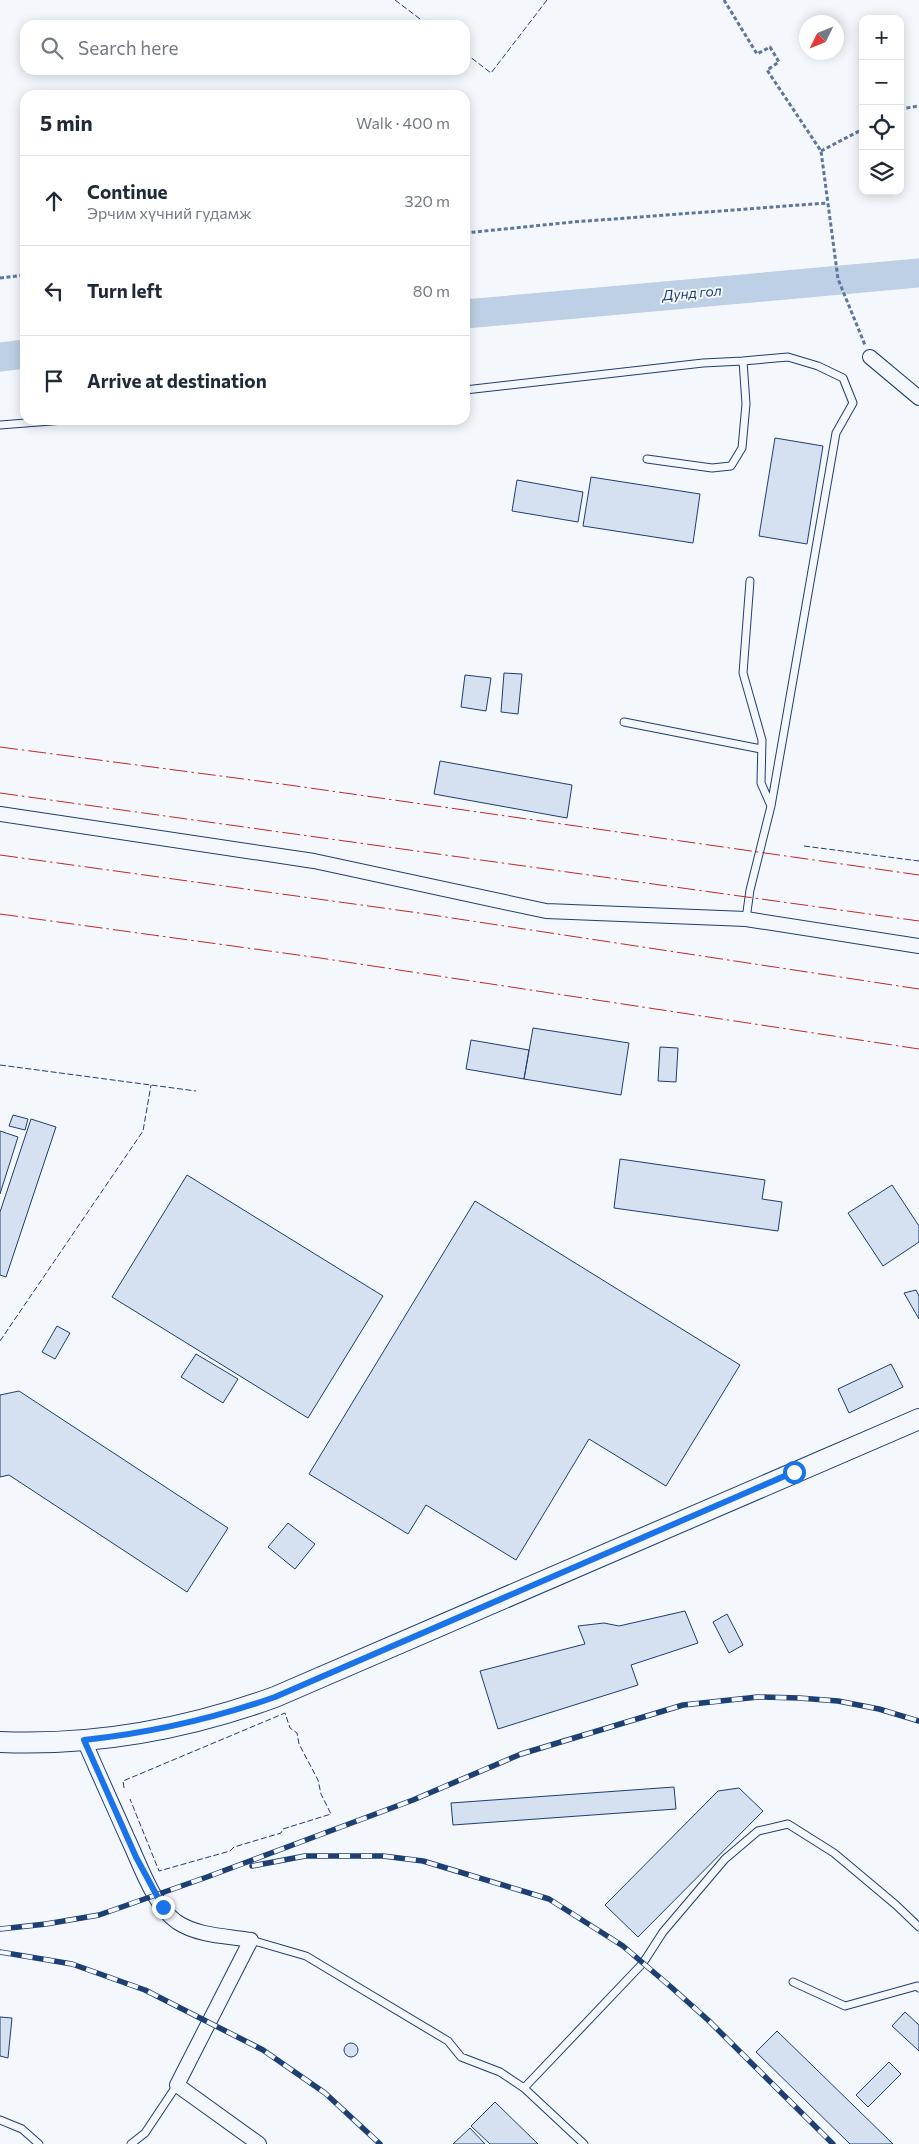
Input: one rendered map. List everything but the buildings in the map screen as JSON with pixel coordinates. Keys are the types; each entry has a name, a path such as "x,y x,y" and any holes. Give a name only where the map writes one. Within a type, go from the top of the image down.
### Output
{"main road":[{"path":"0,1742 84,1740 134,1735 234,1711 275,1697 919,1419"}],"street":[{"path":"870,357 919,398"},
{"path":"0,814 314,861 546,911 746,919 919,946"},
{"path":"84,1740 136,1857 163,1907 178,1922 188,1928 250,1940 177,2085 259,2144"}],"lane":[{"path":"470,389 703,363 788,358 818,366 843,378 854,403 836,433 771,806 750,890 746,919"},
{"path":"647,459 712,468 731,466 742,448 746,404 743,361"},
{"path":"0,425 20,423"},
{"path":"750,581 744,673 762,740 761,783 771,806"},
{"path":"624,722 761,749"},
{"path":"524,2088 643,1964 664,1932 725,1859 758,1831 788,1824 834,1853 919,1927"},
{"path":"250,1940 306,1956 448,2041 461,2057 500,2072 524,2088 584,2144"},
{"path":"793,1982 845,2006 916,1986 919,1988"},
{"path":"130,2144 145,2133 177,2085"},
{"path":"0,2120 22,2129 39,2144"}],"path":[{"path":"724,0 757,54 770,47 779,62 768,70 821,151 838,279 870,357"},
{"path":"904,108 919,106"},
{"path":"821,151 859,131"},
{"path":"470,233 572,222 827,203"},
{"path":"0,278 20,276"}],"waterway":[{"name":"Дунд гол","path":"470,314 919,273"},
{"name":"Дунд гол","path":"0,357 20,355"}],"railway":[{"path":"0,1929 99,1915 413,1800 521,1754 683,1705 758,1697 799,1698 838,1701 879,1709 919,1721"},
{"path":"252,1866 305,1856 383,1856 423,1861 549,1899 623,1946 671,1987 708,2020 833,2144"},
{"path":"0,1952 72,1964 145,1990 263,2050 325,2093 380,2144"}],"fence":[{"path":"395,0 421,20"},
{"path":"470,57 491,73 547,0"},
{"path":"804,846 919,861"},
{"path":"0,1065 196,1091"},
{"path":"0,1341 143,1131 151,1085"},
{"path":"124,1788 123,1781 285,1713 290,1728 297,1733 299,1744 318,1780 321,1794 331,1814 283,1829 281,1833 234,1847 230,1851 159,1871 130,1799"}],"power":[{"path":"0,747 289,785 919,875"},
{"path":"0,793 919,921"},
{"path":"0,855 419,913 919,989"},
{"path":"0,914 320,958 919,1049"}],"route":[{"path":"163,1907 156,1898 136,1857 84,1740 134,1735 169,1728 207,1719 275,1697 794,1472"}]}
